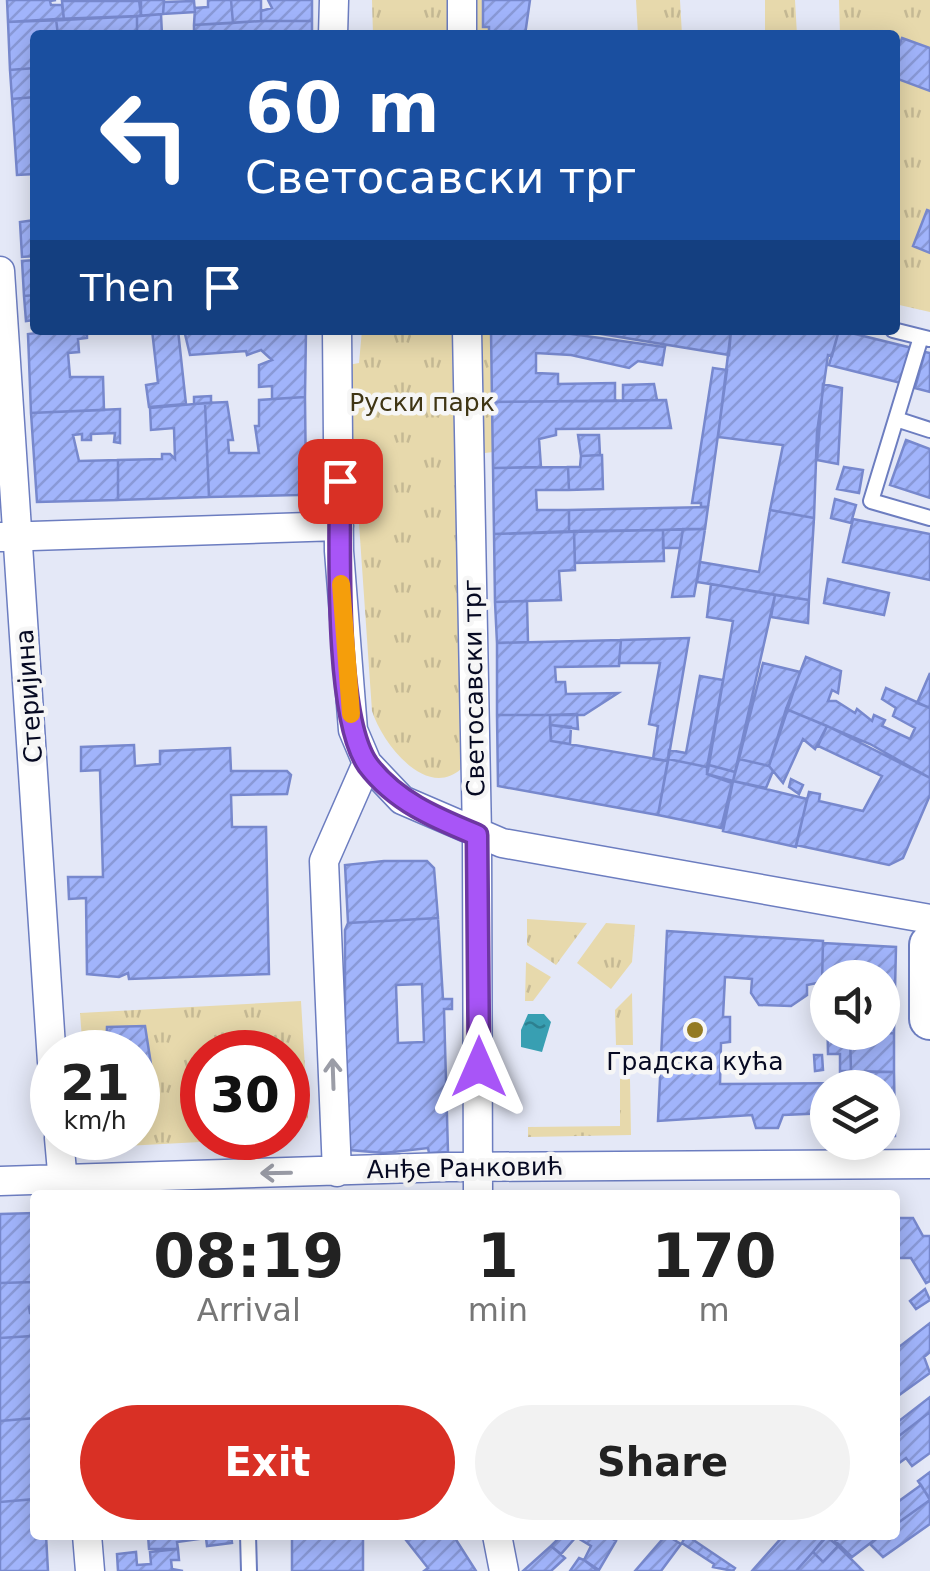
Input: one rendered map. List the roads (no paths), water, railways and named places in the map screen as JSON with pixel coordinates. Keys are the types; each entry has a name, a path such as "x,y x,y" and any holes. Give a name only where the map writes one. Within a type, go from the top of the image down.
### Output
{"main road":[{"path":"930,948 930,1019"}],"street":[{"path":"332,30 334,0"},
{"path":"462,0 462,30"},
{"name":"Стеријина","path":"0,270 10,537 49,1030"},
{"name":"Светосавски трг","path":"337,335 340,526 353,730 367,763 402,800 477,835 467,335"},
{"path":"10,537 340,526"},
{"path":"337,1172 324,860 367,763"},
{"path":"478,1190 477,835 930,919"},
{"path":"61,1160 64,1187"},
{"name":"Анђе Ранковић","path":"0,1181 64,1187 479,1166 930,1164"},
{"path":"87,1540 90,1571"},
{"path":"498,1540 504,1571"}],"lane":[{"path":"900,332 926,338 871,500 930,518"},
{"path":"896,419 930,430"},
{"path":"248,1540 249,1571"}],"water":[{"path":"528,1014 544,1014 551,1022 542,1052 521,1047 521,1030"}],"place":[{"name":"Градска кућа","path":"695,1030"}],"park label":[{"name":"Руски парк","path":"422,402"}]}
